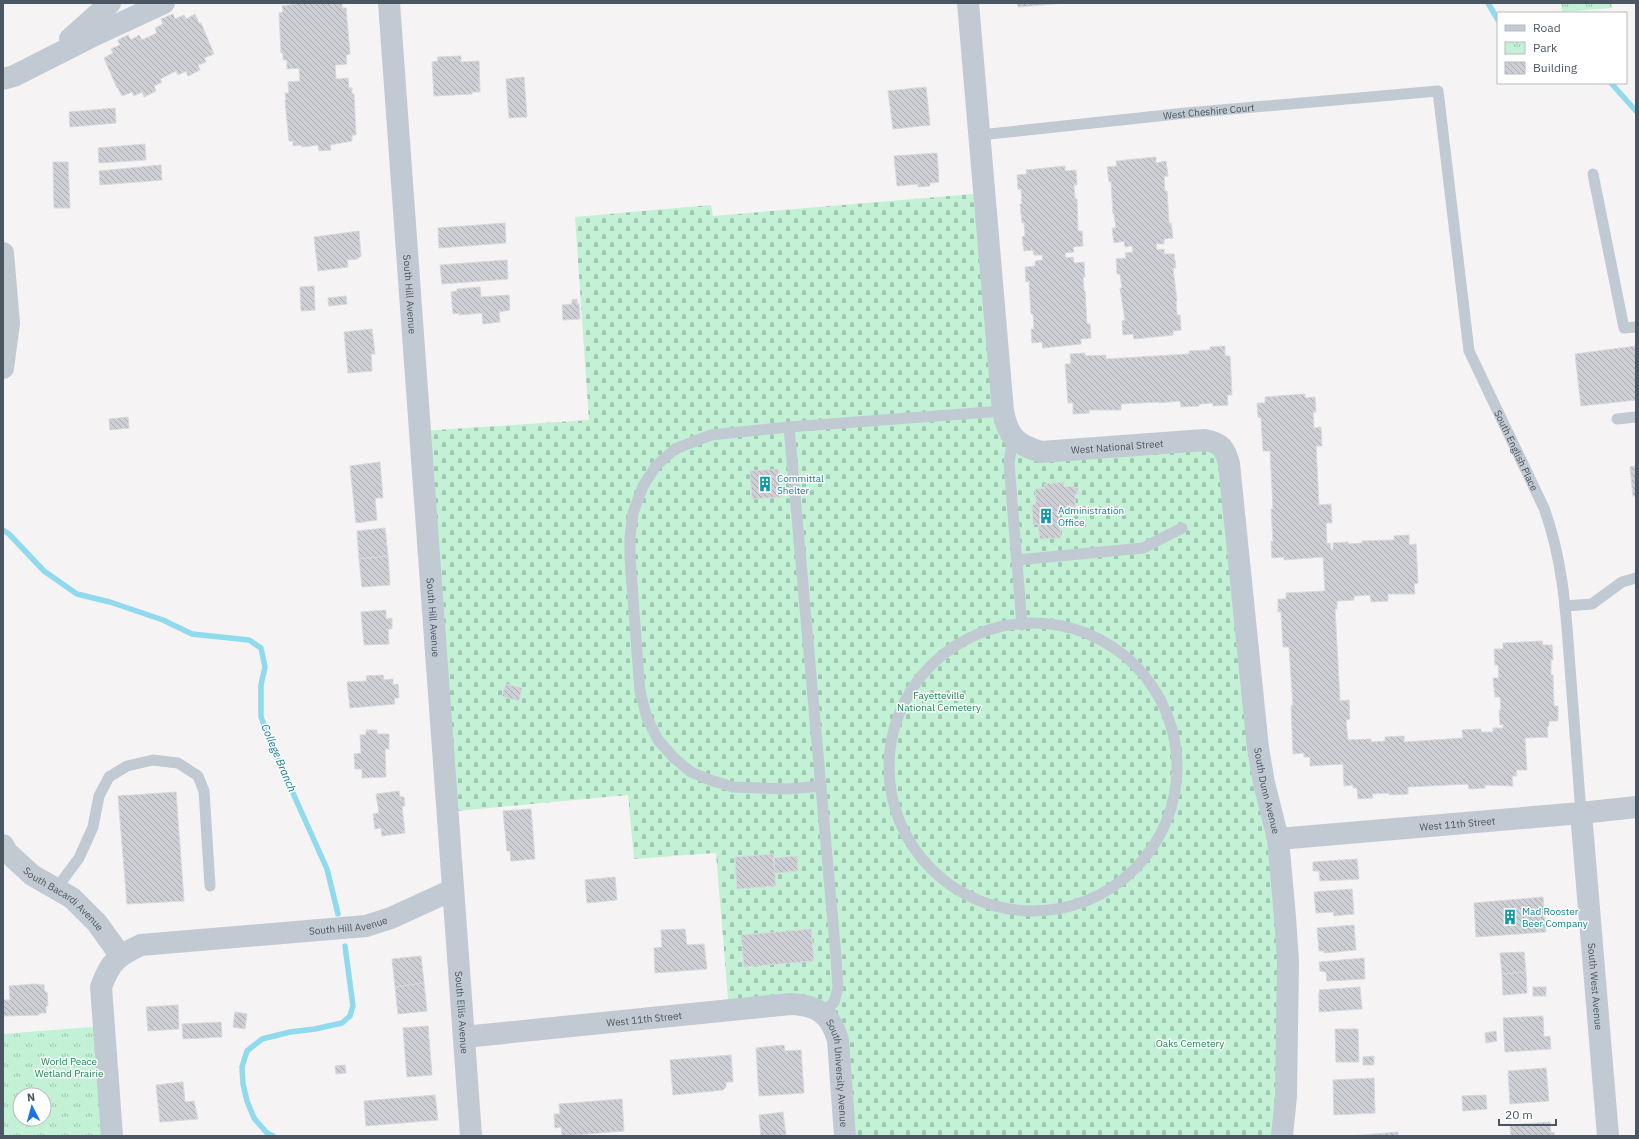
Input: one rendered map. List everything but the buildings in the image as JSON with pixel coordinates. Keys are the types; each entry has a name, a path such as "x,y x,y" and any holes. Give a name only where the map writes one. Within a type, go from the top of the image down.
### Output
{"street":[{"path":"58,54 64,43 110,3"},
{"path":"3,79 14,76 97,34 164,3"},
{"path":"968,3 1003,411 1006,426 1014,438"},
{"name":"South Hill Avenue","path":"120,955 141,945 366,926 391,918 452,890 393,4"},
{"path":"3,253 9,323 3,368"},
{"name":"West National Street","path":"1014,438 1026,447 1041,452 1205,440 1214,442 1222,447"},
{"name":"South Dunn Avenue","path":"1222,447 1229,464 1258,748 1264,783 1278,839 1288,961 1286,1096 1282,1136"},
{"name":"West 11th Street","path":"1278,839 1636,807"},
{"name":"South West Avenue","path":"1581,813 1608,1136"},
{"name":"South Bacardi Avenue","path":"3,845 7,852 32,875 72,898 97,923 120,955"},
{"name":"South Ellis Avenue","path":"452,890 471,1136"},
{"path":"112,1136 102,987 107,970 120,955"},
{"name":"West 11th Street","path":"464,1037 790,1004 807,1005 823,1014"},
{"name":"South University Avenue","path":"823,1014 834,1026 838,1040 845,1136"}],"lane":[{"name":"West Cheshire Court","path":"980,135 1186,113 1438,91"},
{"name":"South English Place","path":"1438,91 1469,351 1544,508 1553,534 1559,559 1565,606 1581,813"},
{"path":"1593,174 1624,328 1636,327"},
{"path":"821,786 788,789 733,786 710,780 691,772 674,758 658,740 647,718 640,684 630,558 630,537 633,513 643,486 656,466 675,449 711,435 789,427 1003,411"},
{"path":"1617,419 1636,417"},
{"path":"789,427 838,988 834,1002 823,1014"},
{"path":"1014,438 1009,463 1022,625"},
{"path":"1017,560 1143,548 1182,528"},
{"path":"1565,606 1592,604 1622,582 1636,578"},
{"path":"1022,625 1054,626 1081,633 1107,644 1130,661 1149,682 1163,706 1172,733 1176,761 1175,789 1168,817 1155,842 1138,864 1117,883 1093,898 1066,907 1038,911 1010,909 983,902 958,890 936,874 917,854 903,830 893,804 889,776 890,747 897,720 909,694 926,672 946,653 971,638 998,628 1022,625"},
{"path":"56,889 82,852 93,827 99,796 109,776 127,766 153,760 178,763 198,776 204,792 210,886"}],"green space":[{"path":"1561,3 1612,3 1612,8 1562,12"},
{"name":"Fayetteville National Cemetery","path":"985,193 1003,411 1026,447 1222,447 1278,839 1282,1136 845,1136 823,1014 729,1010 716,853 634,859 628,795 447,812 420,431 589,420 575,217 711,205 713,216"},
{"name":"World Peace Wetland Prairie","path":"104,1026 112,1136 3,1136 3,1034"}],"waterway":[{"path":"1488,3 1497,18"},
{"path":"1612,84 1636,111"},
{"name":"College Branch","path":"3,530 9,534 44,571 77,594 110,602 163,620 192,634 249,640 261,648 265,667 261,685 261,717 275,753 327,869 338,914"},
{"name":"College Branch","path":"273,1136 267,1133 254,1118 247,1101 243,1084 242,1067 247,1051 262,1039 290,1032 315,1029 342,1023 350,1016 353,1006 345,946"}],"place":[{"name":"Committal Shelter","path":"765,484"},
{"name":"Administration Office","path":"1046,516"},
{"name":"Mad Rooster Beer Company","path":"1510,917"}],"park label":[{"name":"Oaks Cemetery","path":"1190,1043"}]}
